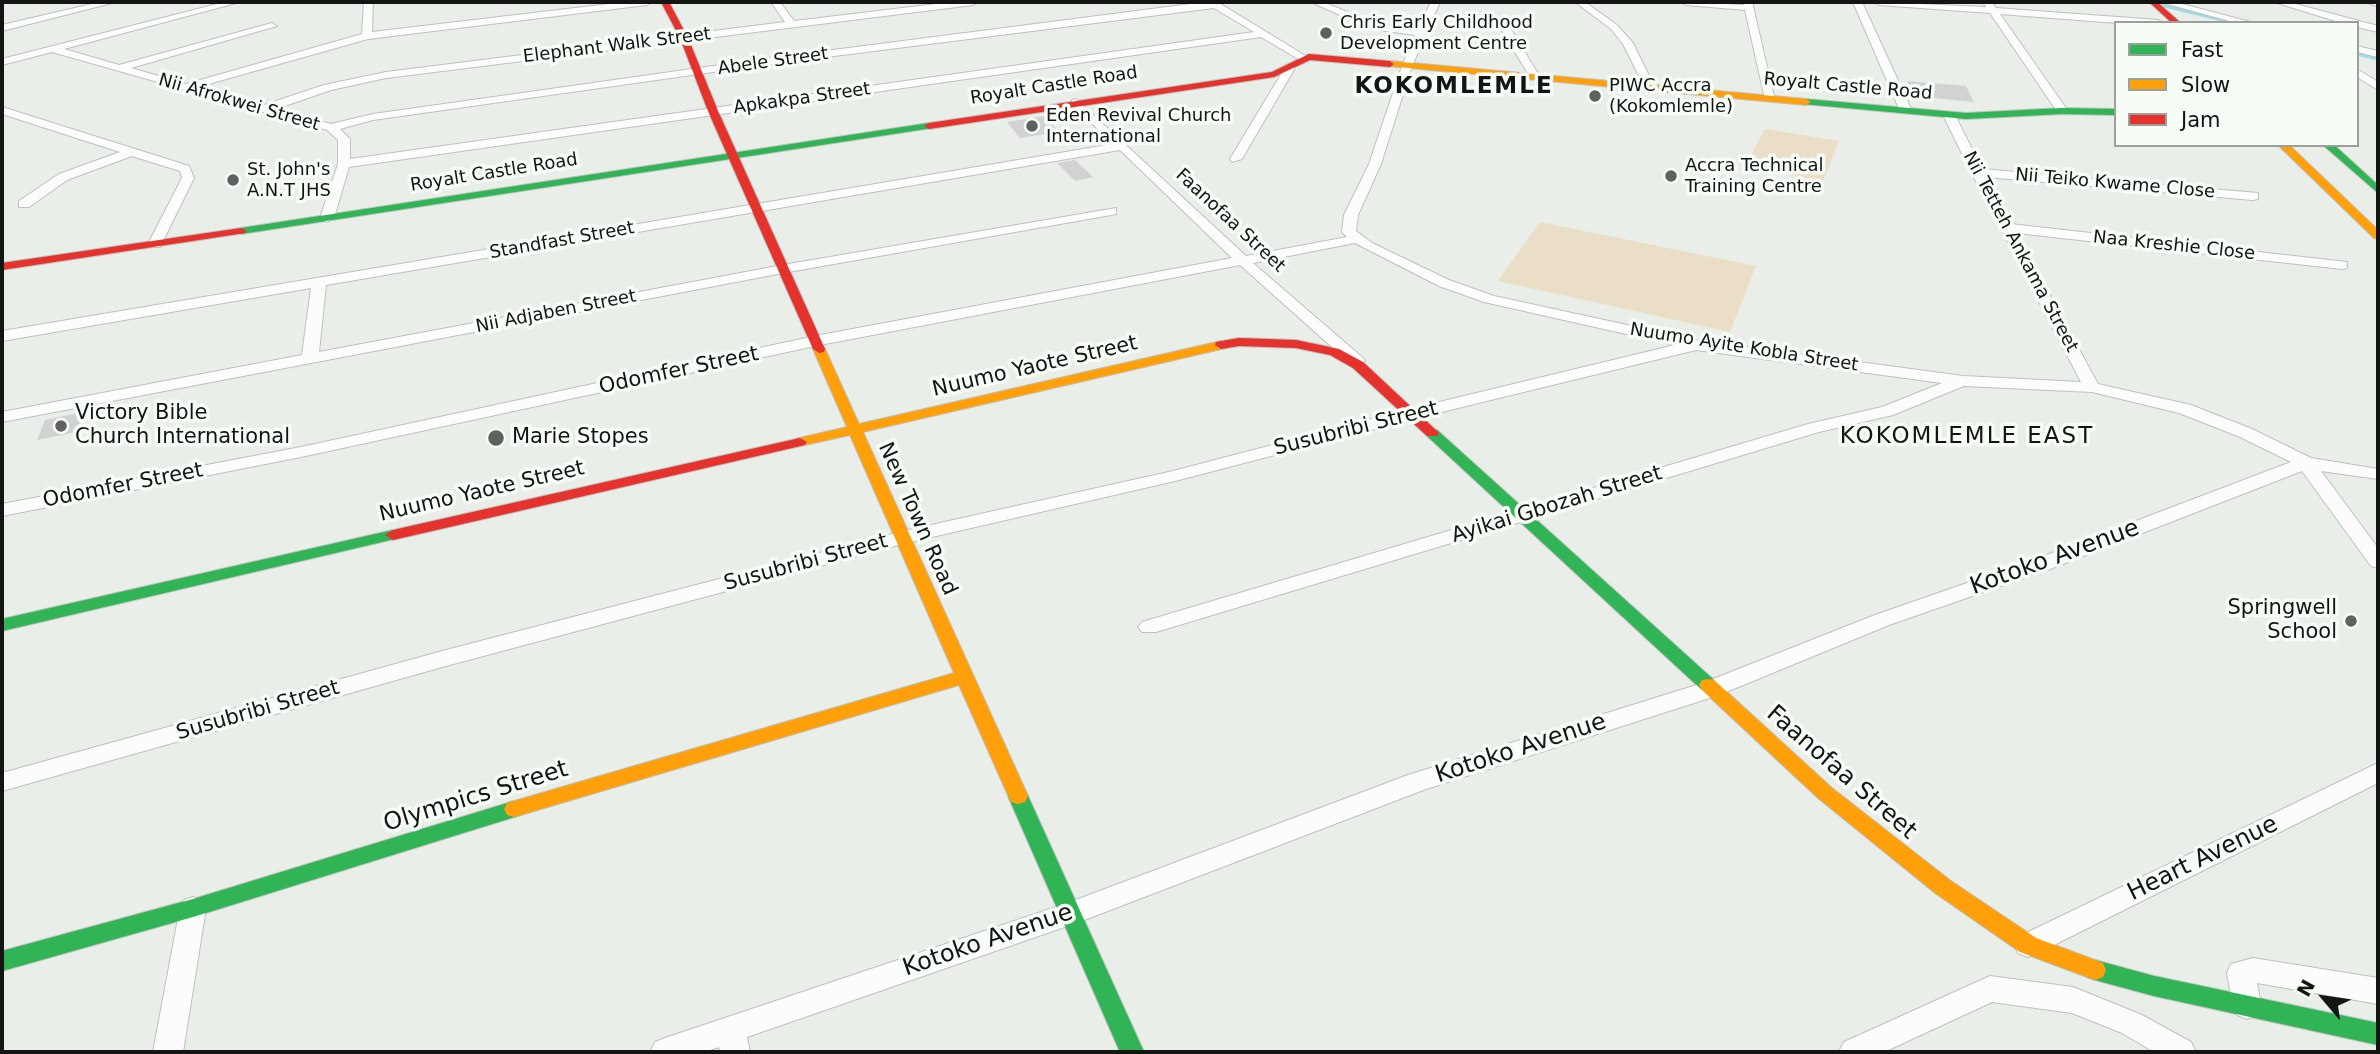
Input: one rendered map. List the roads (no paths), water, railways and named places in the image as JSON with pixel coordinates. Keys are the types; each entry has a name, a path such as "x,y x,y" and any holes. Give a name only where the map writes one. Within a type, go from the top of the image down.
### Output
{"street":[{"path":"2,28 111,2"},
{"path":"2,62 235,2"},
{"path":"368,2 368,36"},
{"path":"183,88 368,36 647,2"},
{"name":"New Town Road","path":"665,2 684,38 713,111 904,537 963,677 1132,1052"},
{"path":"775,2 791,24"},
{"name":"Elephant Walk Street","path":"264,109 359,80 973,2"},
{"path":"1316,2 1374,27 1420,33"},
{"path":"1357,239 1349,233 1351,215 1375,164 1407,66 1435,2"},
{"path":"1579,2 1614,27 1628,43 1650,88"},
{"path":"1686,2 1749,5 1771,99"},
{"path":"1857,2 1906,111"},
{"path":"1879,2 2210,13 2241,21"},
{"path":"2279,2 2348,21"},
{"path":"2373,2 2378,3"},
{"path":"1213,4 1304,58"},
{"name":"Abele Street","path":"331,128 373,117 1213,4"},
{"path":"1989,6 2062,111"},
{"path":"1499,18 1535,77"},
{"path":"2359,24 2378,29"},
{"path":"118,68 272,26"},
{"name":"Apkakpa Street","path":"344,164 1261,34"},
{"name":"Nii Afrokwei Street","path":"52,49 331,128 344,139 344,164"},
{"path":"2359,49 2378,54"},
{"name":"Royalt Castle Road","path":"2,267 1274,74 1290,68 1304,58 1950,115 2114,112"},
{"path":"1236,159 1290,68"},
{"path":"2359,73 2378,87"},
{"name":"Faanofaa Street","path":"1076,102 1243,261 1358,362 1357,365"},
{"path":"2,110 185,169 188,173 155,244"},
{"name":"Nii Tetteh Ankama Street","path":"1950,115 2006,228 2092,387"},
{"name":"Standfast Street","path":"2,336 1122,146"},
{"path":"2285,147 2378,236"},
{"path":"2312,147 2373,195"},
{"path":"2330,147 2373,195"},
{"path":"24,204 63,177 132,152"},
{"path":"327,218 344,164"},
{"name":"Nii Teiko Kwame Close","path":"1977,172 2252,197"},
{"name":"Nii Adjaben Street","path":"2,417 783,269 1111,211"},
{"name":"Naa Kreshie Close","path":"2006,228 2342,265"},
{"name":"Odomfer Street","path":"2,510 301,452 815,341 1357,239"},
{"name":"Nuumo Ayite Kobla Street","path":"1357,239 1444,283 1489,299 1554,315 1696,345 1963,381 2092,387 2185,409 2246,433 2306,463"},
{"path":"310,358 319,283"},
{"name":"Nuumo Yaote Street","path":"2,625 1239,342 1279,341 1334,352 1357,365 1368,378"},
{"name":"Susubribi Street","path":"2,782 459,655 904,537 1175,476 1696,345"},
{"name":"Nuumo Yaote Street","path":"1177,356 1245,349 1294,350 1338,363 1368,378"},
{"name":"Faanofaa Street","path":"1368,378 1866,827 1943,887 2028,945 2089,968 2378,1034"},
{"name":"Ayikai Gbozah Street","path":"1149,627 1814,428 1887,411 1963,381"},
{"path":"2306,463 2378,562"},
{"name":"Kotoko Avenue","path":"665,1052 733,1041 1417,782 1711,689 1882,620 2043,564 2306,463 2378,474"},
{"name":"Olympics Street","path":"2,961 192,908 610,780 963,677"},
{"name":"Heart Avenue","path":"2028,945 2378,772"},
{"path":"168,1052 192,908"},
{"path":"2247,1006 2241,973 2253,970 2378,991"},
{"path":"1854,1052 1990,989 2073,1000 2132,1024 2181,1052"}],"waterway":[{"path":"2149,2 2227,21"},
{"path":"2359,54 2378,59"}],"place":[{"name":"Chris Early Childhood Development Centre","path":"1326,33"},
{"name":"PIWC Accra (Kokomlemle)","path":"1595,96"},
{"name":"Eden Revival Church International","path":"1032,126"},
{"name":"Accra Technical Training Centre","path":"1671,176"},
{"name":"St. John's A.N.T JHS","path":"233,180"},
{"name":"Victory Bible Church International","path":"61,426"},
{"name":"Marie Stopes","path":"496,438"},
{"name":"Springwell School","path":"2351,621"}],"district":[{"name":"KOKOMLEMLE","path":"1454,87"},
{"name":"KOKOMLEMLE EAST","path":"1967,437"}]}
